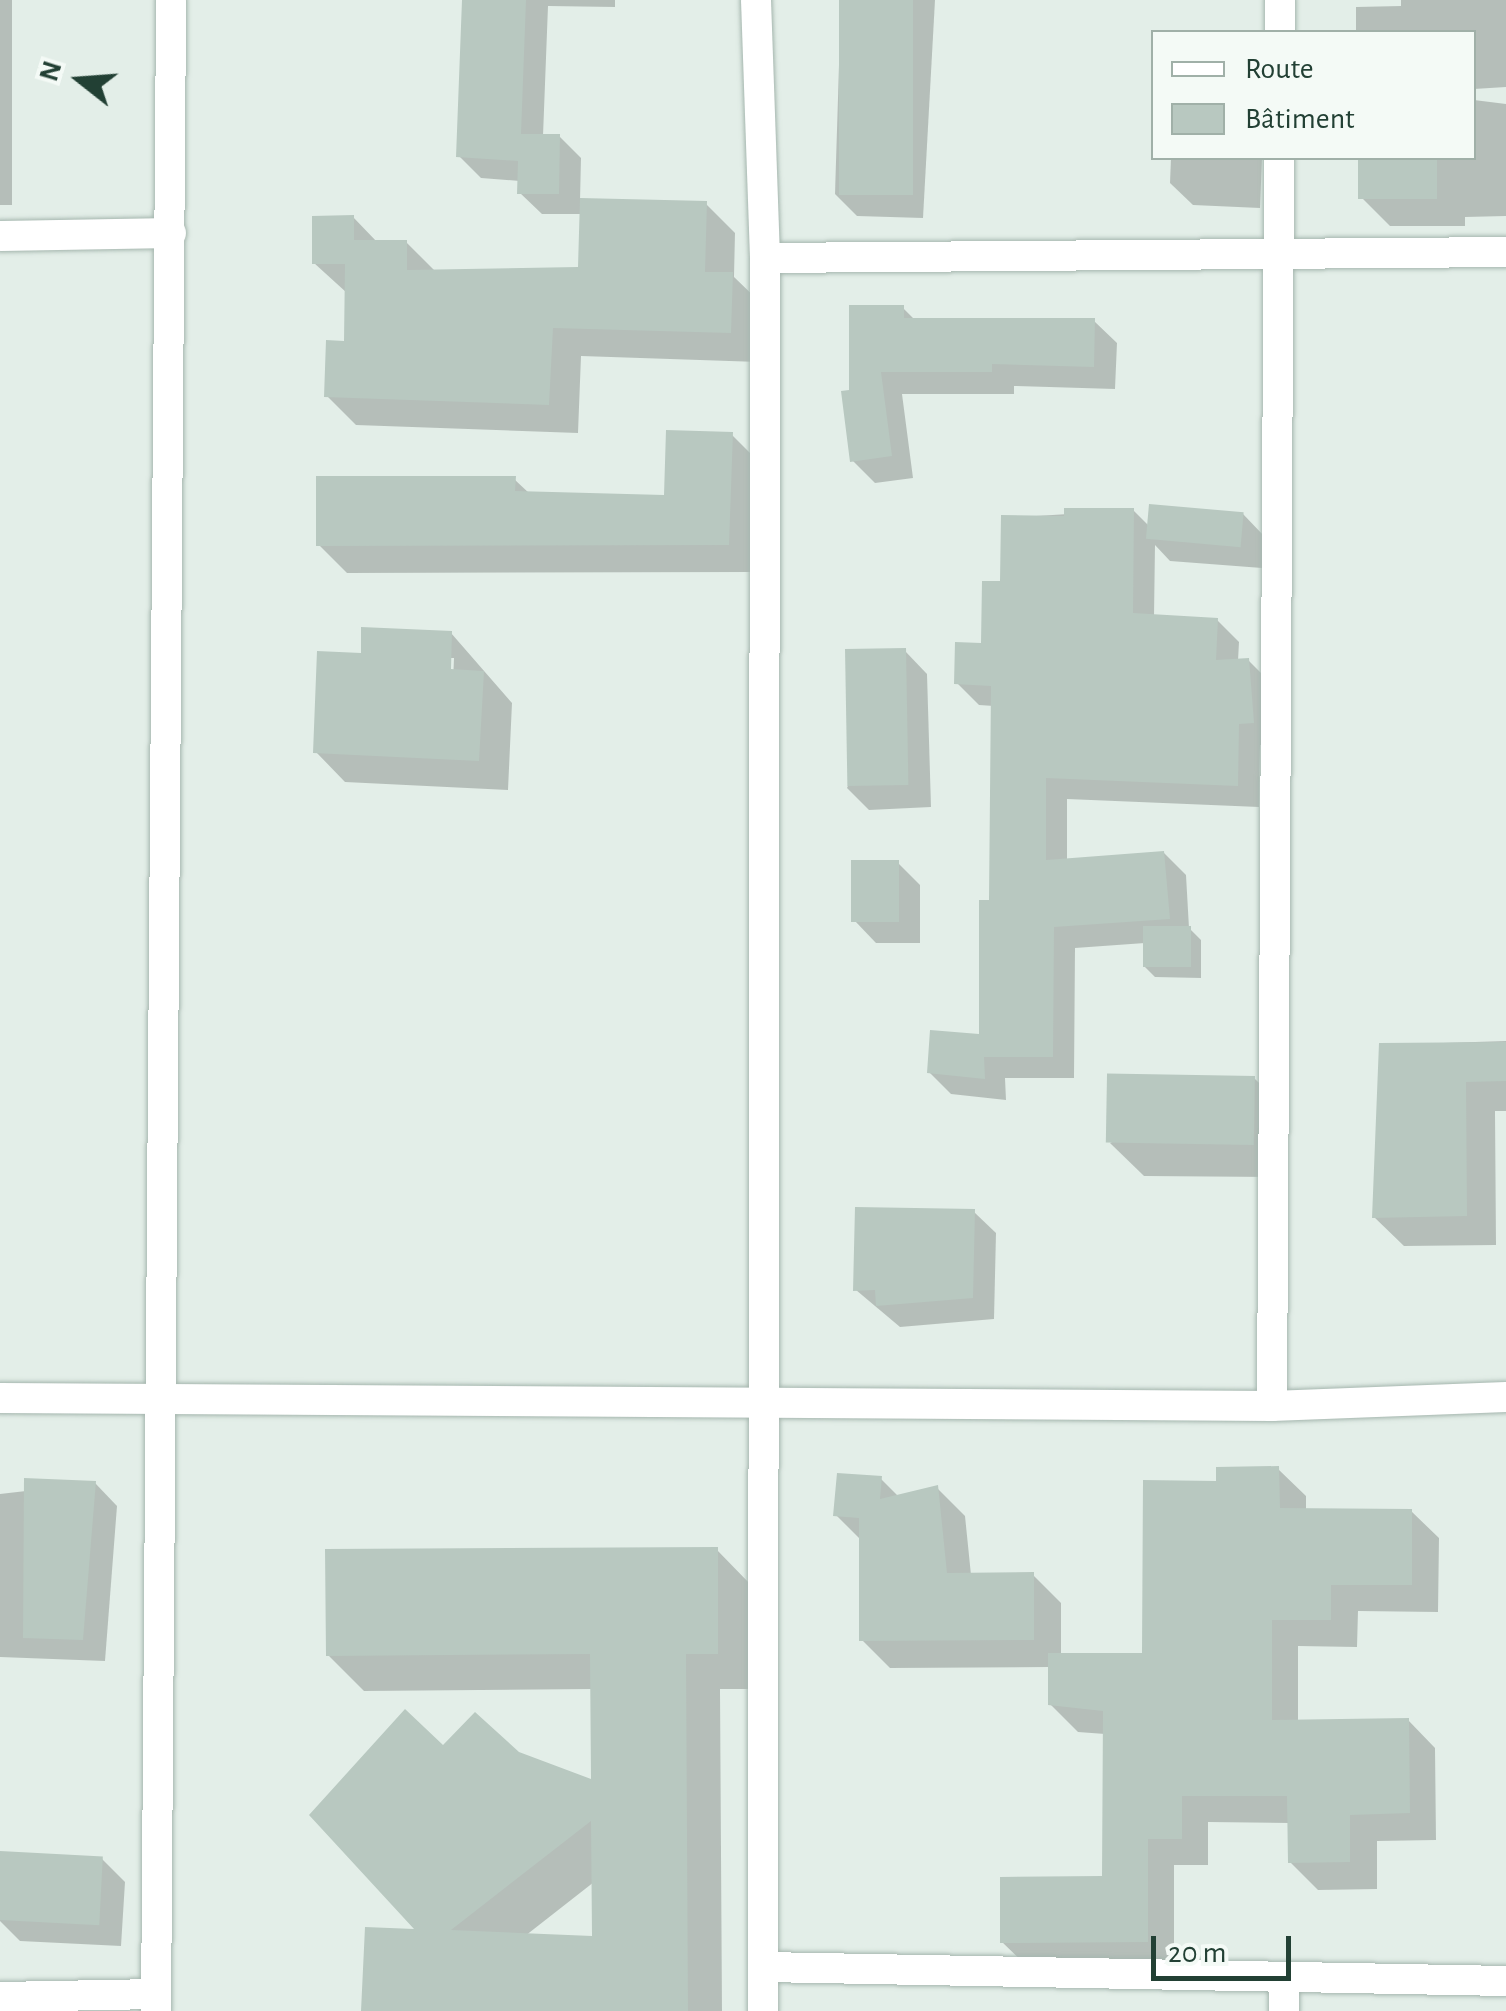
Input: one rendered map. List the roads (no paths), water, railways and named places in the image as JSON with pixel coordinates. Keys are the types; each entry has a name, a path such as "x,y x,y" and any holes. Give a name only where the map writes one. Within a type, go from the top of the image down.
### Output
{"street":[{"path":"0,1997 156,2002 172,0"},
{"path":"756,0 765,258 759,1404 763,2011"},
{"path":"1280,0 1280,30"},
{"path":"1272,1406 1279,160"},
{"path":"0,236 171,232"},
{"path":"765,258 1279,250 1506,252"},
{"path":"0,1398 1272,1406 1506,1397"},
{"path":"764,1967 1506,1981"},
{"path":"1284,1977 1284,2011"}]}
